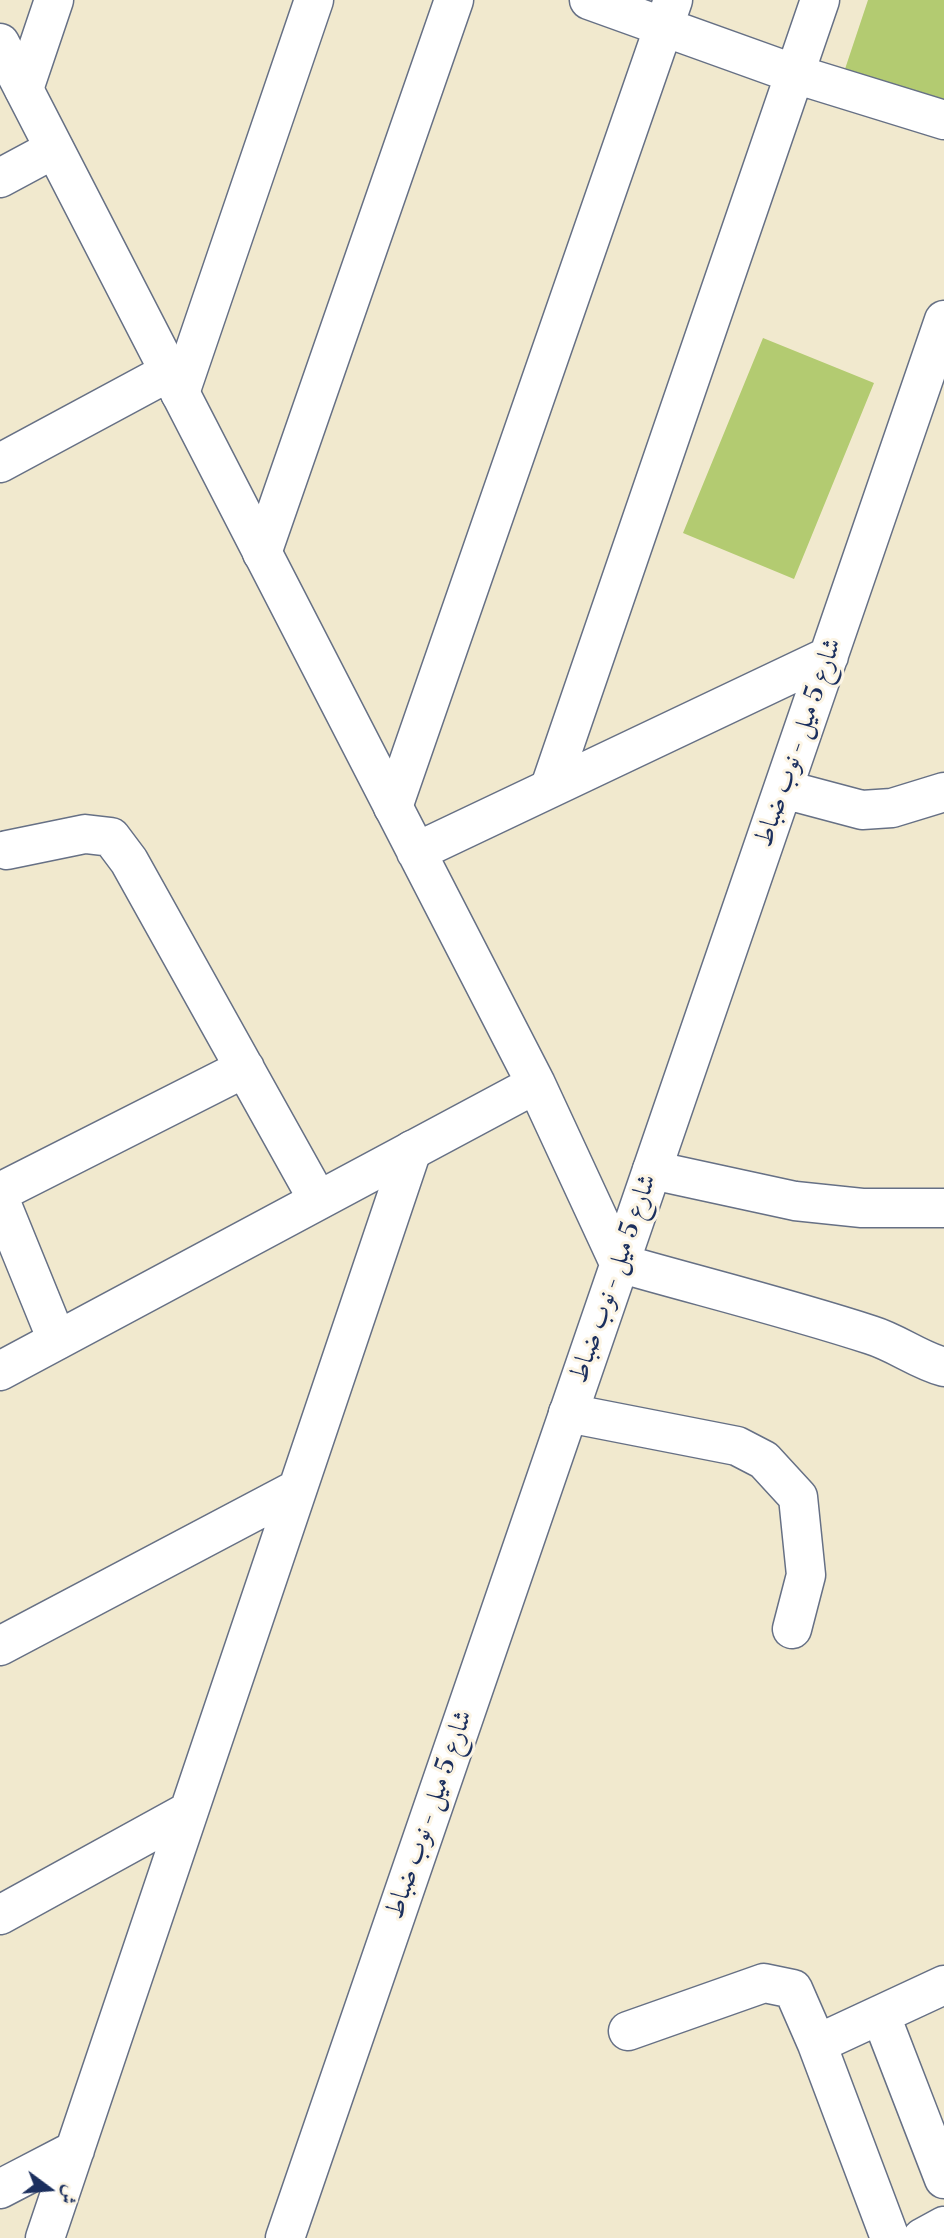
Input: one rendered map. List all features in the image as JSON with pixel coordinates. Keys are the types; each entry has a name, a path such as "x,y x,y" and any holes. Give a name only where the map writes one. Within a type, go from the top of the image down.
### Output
{"street":[{"path":"24,89 54,0"},
{"path":"0,463 175,383 314,0"},
{"path":"262,553 454,0"},
{"path":"589,0 669,13 795,74 944,120"},
{"path":"550,788 820,0"},
{"path":"393,807 669,13"},
{"path":"0,43 536,1084 619,1264 855,1329 889,1340 930,1363 944,1367"},
{"path":"0,178 54,149"},
{"name":"شارع 5 ميل - نوب ضباط","path":"285,2238 944,320"},
{"path":"416,852 829,656"},
{"path":"783,789 862,810 892,808 944,792"},
{"path":"7,850 85,834 111,837 129,861 318,1200"},
{"path":"0,1192 245,1068"},
{"path":"0,1371 536,1084"},
{"path":"45,2238 412,1150"},
{"path":"652,1170 796,1201 862,1208 944,1208"},
{"path":"0,1200 57,1340"},
{"path":"568,1413 737,1446 764,1460 798,1497 806,1575 792,1629"},
{"path":"0,1646 297,1489"},
{"path":"0,1915 189,1811"},
{"path":"628,2031 764,1983 793,1989 890,2238"},
{"path":"817,2045 944,1985"},
{"path":"881,2016 944,2179"},
{"path":"0,2189 75,2150"},
{"path":"922,2238 944,2226"}],"green space":[{"path":"868,0 944,0 944,109 843,75"},
{"path":"763,338 874,383 794,579 683,533"}]}
